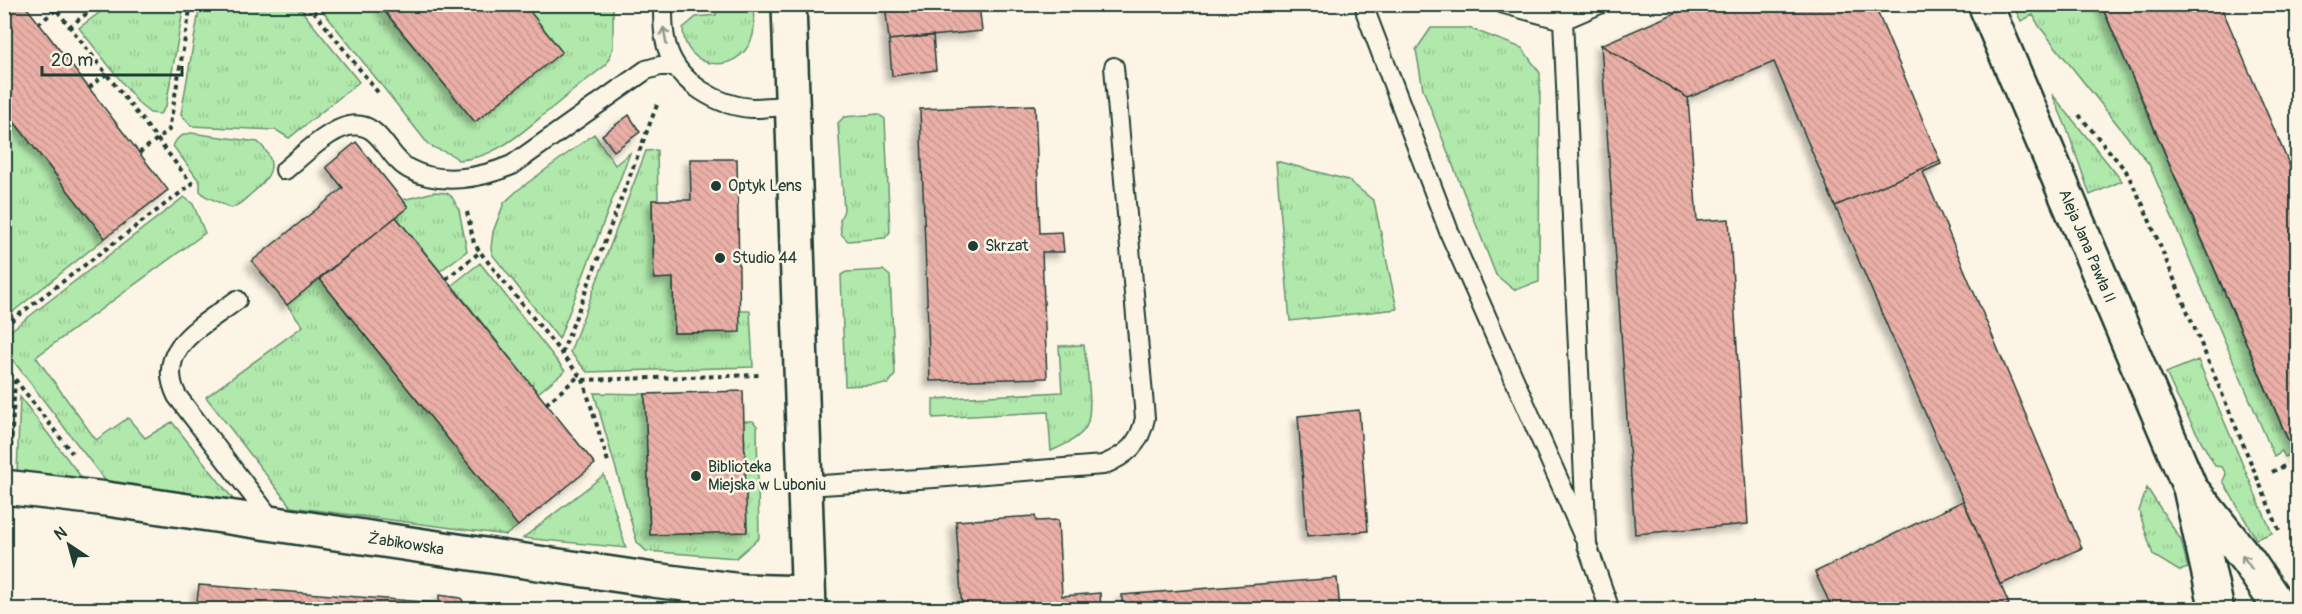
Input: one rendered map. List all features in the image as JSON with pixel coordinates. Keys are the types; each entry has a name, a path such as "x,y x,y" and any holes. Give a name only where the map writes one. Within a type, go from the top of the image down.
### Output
{"street":[{"name":"Żabikowska","path":"4,487 107,499 808,601 789,4"},
{"name":"Aleja Jana Pawła II","path":"1984,4 2190,488 2217,609"},
{"name":"Aleja Jana Pawła II","path":"2190,488 2248,561 2281,609"}],"lane":[{"path":"663,4 664,34 668,51 675,66 699,89 723,102 751,108 793,106"},
{"path":"1365,4 1366,13 1450,234 1587,545 1610,609"},
{"path":"1504,4 1563,20 1600,4"},
{"path":"1553,4 1563,20 1587,545"},
{"path":"285,170 335,132 358,125 376,133 408,168 423,174 443,178 488,175 512,165 646,70 660,66 675,66"},
{"path":"806,486 1103,465 1121,457 1134,445 1143,431 1146,418 1114,67"},
{"path":"237,300 183,341 173,354 169,368 170,383 177,396 275,524"}],"path":[{"path":"4,326 192,184 52,4"},
{"path":"69,27 99,4"},
{"path":"140,153 169,130 190,4"},
{"path":"308,4 380,96"},
{"path":"38,24 56,10"},
{"path":"89,88 106,74"},
{"path":"561,353 659,99"},
{"path":"2076,111 2126,171 2143,206 2280,534"},
{"path":"446,279 480,252 583,380 609,465"},
{"path":"4,365 107,499"},
{"path":"583,380 763,375"},
{"path":"546,404 579,376"},
{"path":"10,454 15,379"},
{"path":"2272,471 2296,460"}],"green space":[{"path":"111,4 184,5 166,106 160,114 150,113 140,105 79,28"},
{"path":"200,5 297,5 359,82 289,138 276,130 191,126 181,114"},
{"path":"318,5 379,5 475,122 561,52 524,5 613,5 613,48 606,65 516,137 483,155 458,160 451,154 428,144"},
{"path":"716,5 753,5 752,38 745,50 735,59 724,63 701,60 692,53 685,42 683,28 696,17 716,15"},
{"path":"2013,5 2101,5 2293,453 2285,457 2282,451 2274,456 2149,164 2039,26 2033,15 2021,21"},
{"path":"1431,28 1469,28 1522,48 1540,73 1539,282 1514,290 1496,275 1423,89 1416,50"},
{"path":"2052,94 2122,181 2090,195"},
{"path":"4,109 105,238 5,318 4,318"},
{"path":"878,114 885,119 890,232 885,238 848,241 841,234 840,220 844,210 838,123 844,117"},
{"path":"191,133 258,142 265,149 271,163 271,169 264,182 237,206 231,208 205,196 200,191 200,182 173,146 180,137"},
{"path":"594,134 615,165 630,153 559,339 492,254 493,232 504,203"},
{"path":"657,150 658,200 652,201 654,278 673,278 674,333 739,332 739,311 750,311 753,367 587,372 570,352 646,151"},
{"path":"1276,161 1348,180 1374,201 1397,309 1290,321"},
{"path":"434,192 447,193 452,197 459,210 467,251 440,271 396,217 408,207 403,200"},
{"path":"184,197 193,204 205,233 36,357 96,440 128,418 145,438 172,422 233,499 107,483 5,350 5,335"},
{"path":"480,263 565,371 538,393 452,285"},
{"path":"883,270 890,276 895,375 888,384 845,386 841,275 846,272"},
{"path":"319,278 518,526 506,535 291,507 206,397 303,326 287,305"},
{"path":"1084,345 1090,402 1088,423 1081,434 1060,447 1051,451 1048,412 933,418 933,399 1062,392 1059,346"},
{"path":"2198,360 2272,533 2256,539 2223,481 2226,474 2222,467 2215,466 2166,373"},
{"path":"594,393 645,394 650,534 747,531 743,421 753,421 757,426 759,538 736,558 646,551 637,542"},
{"path":"20,397 85,482 17,472"},
{"path":"604,475 626,548 523,538"},
{"path":"2147,488 2181,540 2188,568 2179,571 2153,555 2139,511"}],"building":[{"path":"4,4 24,4 168,190 105,238 4,109"},
{"path":"379,4 524,4 562,52 475,122"},
{"path":"885,4 979,4 982,31 889,40"},
{"path":"1696,4 1874,4 1940,161 1835,206 1774,62 1688,98 1601,45"},
{"path":"2101,4 2220,4 2298,185 2298,463"},
{"path":"933,35 936,70 892,76 889,40"},
{"path":"1601,45 1688,98 1697,221 1729,219 1748,524 1635,534"},
{"path":"1035,105 1040,233 1062,232 1064,252 1042,252 1047,378 930,381 920,109"},
{"path":"629,115 640,132 614,151 602,135"},
{"path":"356,142 408,207 287,305 252,261 343,188 326,167"},
{"path":"690,159 737,159 740,332 674,333 673,278 654,279 652,200 691,200"},
{"path":"1940,161 1941,164 1923,172 2082,548 2000,585 1835,206"},
{"path":"396,217 595,464 518,526 319,278"},
{"name":"Biblioteka Miejska w Luboniu","path":"743,391 747,532 650,535 645,394"},
{"path":"1359,410 1368,531 1307,536 1298,416"},
{"path":"1963,501 2009,604 1997,610 1833,610 1815,572"},
{"path":"1035,516 1036,521 1058,520 1062,596 1100,593 1101,610 962,610 956,521"},
{"path":"1337,578 1340,610 1122,610 1122,595"},
{"path":"199,585 439,603 439,595 461,598 468,610 196,610"}],"place":[{"name":"Optyk Lens","path":"716,186"},
{"name":"Skrzat","path":"973,246"},
{"name":"Studio 44","path":"720,258"},
{"name":"Biblioteka Miejska w Luboniu","path":"696,476"}]}
